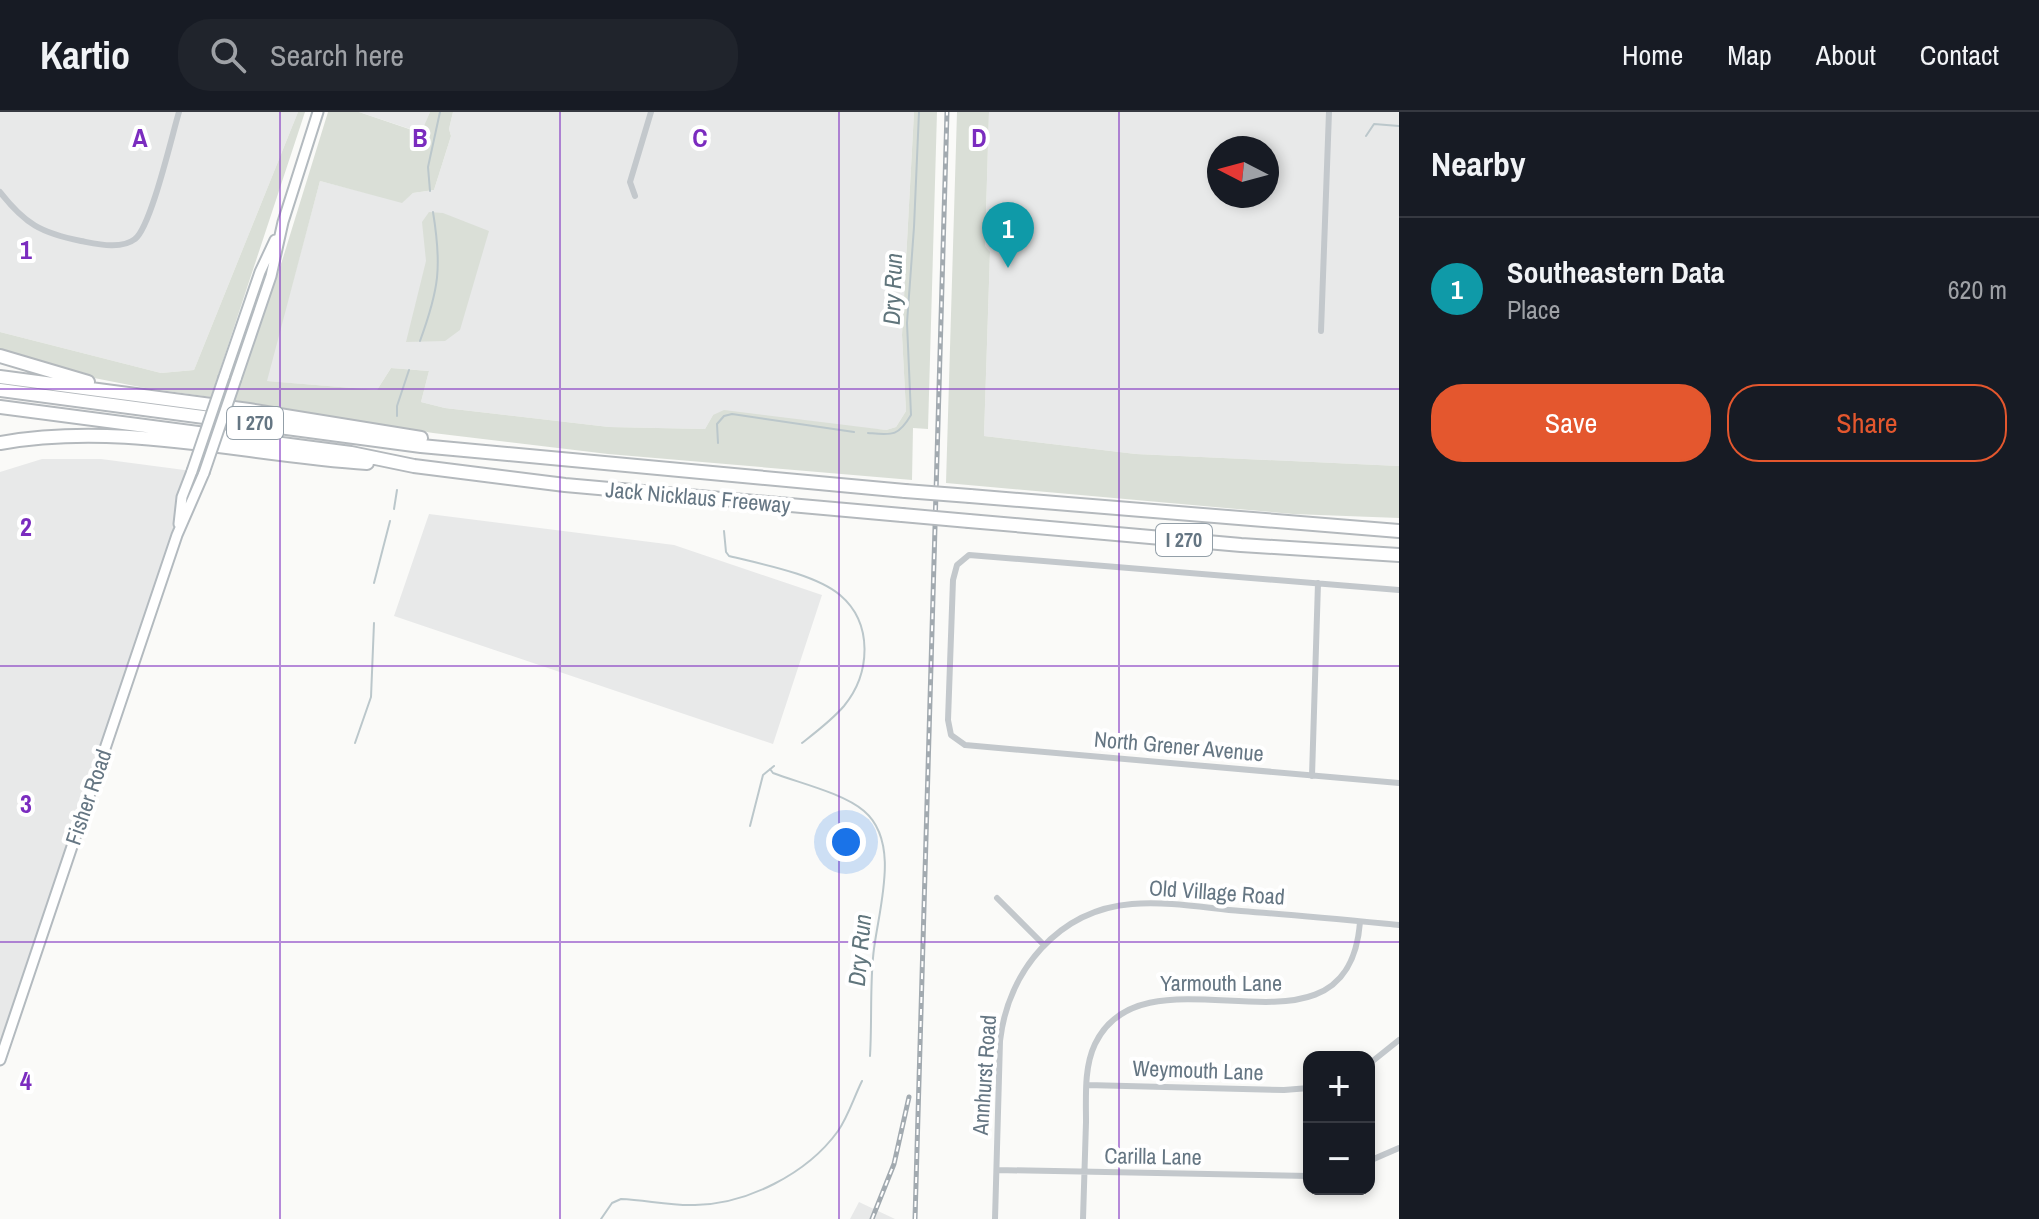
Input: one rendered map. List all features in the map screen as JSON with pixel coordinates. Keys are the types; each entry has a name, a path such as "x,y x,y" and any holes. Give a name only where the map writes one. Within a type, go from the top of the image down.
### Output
{"highway":[{"path":"0,356 145,396"},
{"path":"0,377 321,421 511,454"},
{"name":"Jack Nicklaus Freeway","path":"0,390 396,443 905,491 1399,531"},
{"name":"Jack Nicklaus Freeway","path":"0,407 351,453 414,466 634,492 1241,545 1399,555"},
{"path":"0,443 57,436 120,435 350,462 414,466"}],"main road":[{"name":"Fisher Road","path":"0,1060 177,535 204,473 271,276 283,222 318,112"},
{"name":"Fisher Road","path":"177,535 182,497 260,272 283,222"}],"street":[{"path":"0,192 18,214 43,232 123,245 134,240 146,223 179,112"},
{"path":"635,196 630,182 651,112"},
{"path":"1321,331 1329,112"},
{"name":"North Grener Avenue","path":"1318,583 969,555 960,560 953,580 948,726 951,735 965,745 1399,783"},
{"path":"1312,776 1318,583 1399,590"},
{"path":"997,898 1044,945"},
{"name":"Old Village Road","path":"1044,945 1090,914 1132,904 1399,925"},
{"name":"Yarmouth Lane","path":"1083,1219 1090,1057 1095,1044 1113,1020 1132,1007 1164,999 1276,1002 1303,999 1327,987 1347,967 1356,946 1360,922"},
{"name":"Annhurst Road","path":"995,1219 1000,1041 1004,1016 1022,971 1044,945"},
{"path":"1375,1059 1399,1040"},
{"name":"Weymouth Lane","path":"1087,1085 1303,1088"},
{"path":"1375,1158 1399,1148"},
{"name":"Carilla Lane","path":"997,1170 1303,1176"}],"shaded area":[{"path":"0,112 298,112 194,370 161,373 0,332"},
{"path":"298,112 305,112 211,397 89,377 0,350 0,332 161,373 194,370"},
{"path":"328,112 359,112 421,133 430,112 453,112 449,129 451,136 434,190 413,193 402,203 320,181 267,381 377,390 391,368 429,371 421,402 445,408 609,427 705,429 713,415 724,410 886,430 896,427 906,411 902,335 914,112 937,112 928,429 913,428 912,480 608,454 433,433 234,400 282,261"},
{"path":"359,112 430,112 422,133"},
{"path":"453,112 914,112 902,335 906,411 896,427 886,430 713,415 705,429 609,427 445,408 421,402 429,371 391,368 377,390 266,381 320,181 402,202 413,193 434,190 451,136 449,129"},
{"path":"957,112 989,112 985,246 990,252 984,436 1136,454 1399,466 1399,518 1293,514 946,483"},
{"path":"989,112 1399,112 1399,466 1136,454 984,436 990,253 985,247"},
{"path":"429,212 443,213 489,231 460,330 445,341 406,342 426,261 422,222"},
{"path":"42,459 101,459 192,471 177,535 0,1060 0,472"},
{"path":"429,514 674,545 822,595 773,744 394,616"},
{"path":"859,1202 895,1219 850,1219"}],"waterway":[{"path":"430,191 428,167 440,112"},
{"name":"Dry Run","path":"868,433 894,433 911,415 907,323 919,112"},
{"path":"1366,136 1374,124 1399,126"},
{"path":"420,341 437,278 433,212"},
{"path":"397,416 397,406 409,370"},
{"name":"Dry Run","path":"718,443 717,424 724,416 732,414 854,432"},
{"path":"394,509 397,490"},
{"path":"374,583 390,521"},
{"name":"Dry Run","path":"724,531 729,556 817,581 840,595 851,606 858,620 863,634 863,664 853,693 834,716 802,743"},
{"path":"355,743 371,697 374,623"},
{"name":"Dry Run","path":"750,826 763,775 774,766"},
{"name":"Dry Run","path":"770,769 773,773 855,805 876,825 882,842 884,881 873,958 870,1056"},
{"name":"Dry Run","path":"601,1219 612,1203 621,1199 686,1205 715,1203 774,1184 810,1161 825,1146 842,1125 862,1081"}],"railway":[{"path":"915,1219 947,112"},
{"path":"872,1219 894,1164 909,1097"}],"place":[{"name":"Southeastern Data","path":"1008,268"}]}
